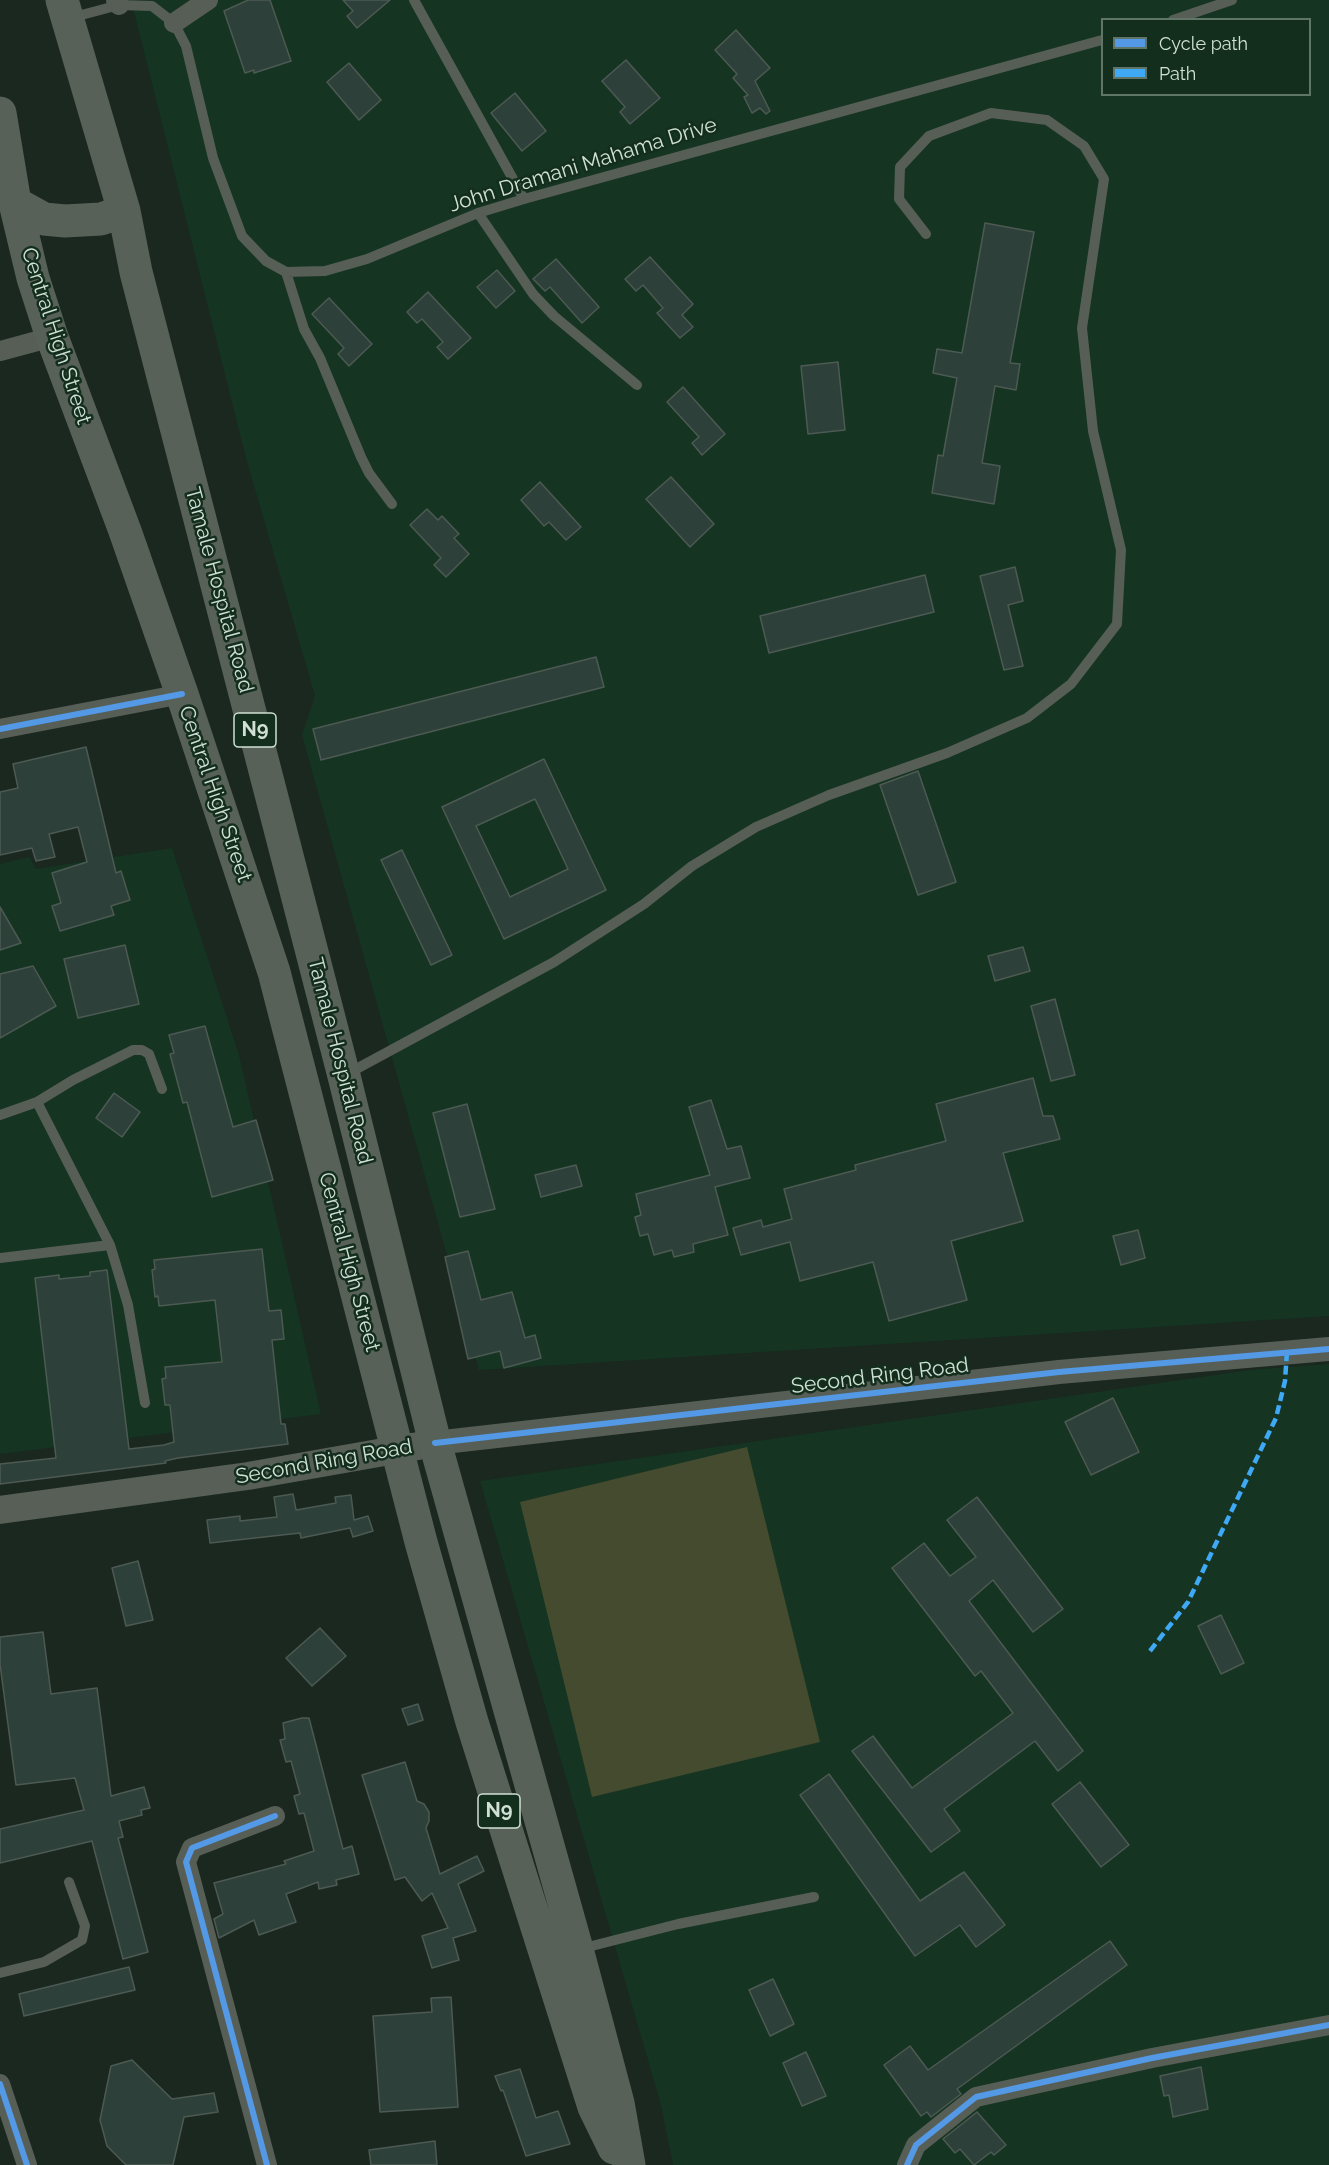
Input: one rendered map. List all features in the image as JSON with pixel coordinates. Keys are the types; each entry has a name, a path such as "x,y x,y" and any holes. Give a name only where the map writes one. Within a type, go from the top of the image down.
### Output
{"highway":[{"name":"Tamale Hospital Road","path":"64,9 124,211 136,272 345,1076 435,1443"},
{"name":"Central High Street","path":"0,113 15,203 33,278 52,337 125,531 182,694 274,972 399,1449"},
{"path":"15,203 44,219 65,221 101,219 124,211"},
{"name":"N9","path":"435,1443 577,1950 618,2103 629,2165"},
{"name":"N9","path":"399,1449 421,1542 518,1872 594,2107 622,2165"}],"main road":[{"name":"Second Ring Road","path":"0,1510 248,1476 435,1443"}],"street":[{"path":"174,22 208,0"},
{"path":"0,351 52,337"},
{"path":"0,729 182,694"},
{"name":"Second Ring Road","path":"435,1443 1059,1372 1329,1349"},
{"path":"267,2165 186,1862 192,1848 275,1816"},
{"path":"907,2165 916,2145 976,2097 1152,2058 1329,2025"},
{"path":"0,2084 27,2165"}],"lane":[{"path":"414,0 524,199"},
{"path":"1179,18 1232,0"},
{"path":"64,9 118,3 152,6 174,22 186,46 213,158 242,236 266,261 286,272 304,329 320,358 361,457 369,473 392,504"},
{"name":"John Dramani Mahama Drive","path":"286,272 325,271 368,259 478,213 524,199 1101,40"},
{"path":"345,1076 555,962 644,904 692,866 756,827 829,795 946,753 1027,718 1071,684 1117,624 1121,550 1093,431 1082,328 1104,179 1084,146 1047,120 991,113 929,136 900,167 899,199 926,234"},
{"path":"478,213 533,294 554,316 637,385"},
{"path":"0,1115 37,1102 73,1080 133,1050 142,1050 149,1054 162,1089"},
{"path":"37,1102 110,1245 128,1305 145,1403"},
{"path":"0,1258 110,1245"},
{"path":"0,1973 44,1962 82,1940 85,1926 69,1882"},
{"path":"577,1950 678,1924 814,1897"}],"shaded area":[{"path":"131,0 1329,0 1329,1316 479,1370 302,735 315,696 246,458"},
{"path":"172,848 239,1055 321,1414 0,1454 0,864 29,857 36,869"},
{"path":"1329,1364 1329,2165 673,2165 661,2105 480,1481 1250,1370"},
{"path":"747,1447 820,1742 592,1797 520,1502"}],"building":[{"path":"248,0 270,0 291,61 254,73 254,70 245,73 224,11"},
{"path":"343,0 390,0 357,28 347,16 353,11"},
{"path":"736,30 770,68 755,81 770,111 766,114 760,108 752,113 744,97 748,95 733,78 737,74 715,50"},
{"path":"626,60 660,98 630,124 620,112 625,107 602,81"},
{"path":"349,63 381,100 359,120 327,82"},
{"path":"515,93 546,131 522,151 491,113"},
{"path":"985,223 1034,232 1010,363 1020,364 1016,390 995,386 982,463 1000,466 994,504 932,493 938,455 943,456 957,378 933,373 937,349 962,353"},
{"path":"650,257 693,304 682,315 693,327 680,338 657,313 663,308 643,285 636,291 625,279"},
{"path":"556,259 599,307 582,323 550,287 545,291 533,279"},
{"path":"497,270 515,291 496,308 477,287"},
{"path":"428,292 471,338 448,359 437,347 443,342 422,319 417,323 407,312"},
{"path":"329,298 372,344 349,366 338,354 344,348 312,314"},
{"path":"838,362 845,430 808,434 801,366"},
{"path":"683,387 725,434 702,455 692,443 699,437 667,402"},
{"path":"671,477 714,524 690,547 646,499"},
{"path":"540,482 581,527 566,540 549,522 544,526 521,500"},
{"path":"427,509 438,520 442,516 459,534 454,538 469,554 446,577 434,565 441,558 410,525"},
{"path":"1015,567 1023,601 1008,605 1023,666 1004,670 980,576"},
{"path":"925,575 934,612 769,653 760,616"},
{"path":"596,657 604,687 321,760 313,729"},
{"path":"86,747 116,873 121,871 130,900 111,906 114,915 60,931 52,906 61,903 52,873 87,862 78,827 49,834 55,857 36,861 32,848 0,855 0,792 18,788 13,764"},
{"path":"544,759 606,890 504,939 442,807","holes":["535,799 568,869 510,897 476,826"]},
{"path":"918,771 956,882 918,895 880,785"},
{"path":"402,850 452,955 431,965 381,860"},
{"path":"0,907 21,943 0,950"},
{"path":"125,945 139,1004 78,1018 64,959"},
{"path":"1023,947 1030,971 995,981 988,956"},
{"path":"33,966 56,1006 0,1038 0,974"},
{"path":"1055,999 1075,1075 1051,1081 1031,1006"},
{"path":"205,1026 233,1127 256,1120 273,1180 212,1197 187,1102 183,1103 170,1054 174,1053 169,1035"},
{"path":"1033,1078 1043,1116 1053,1116 1060,1139 1003,1153 1023,1221 951,1241 967,1300 889,1321 873,1262 800,1281 790,1242 741,1255 733,1228 761,1220 763,1227 792,1219 784,1189 856,1170 855,1165 946,1141 936,1104"},
{"path":"114,1093 140,1112 122,1137 96,1118"},
{"path":"711,1100 727,1149 741,1146 750,1178 715,1187 728,1235 693,1244 694,1252 674,1257 672,1250 654,1255 648,1234 640,1236 635,1217 641,1215 636,1194 710,1175 689,1107"},
{"path":"467,1104 495,1209 460,1217 433,1113"},
{"path":"576,1165 582,1186 541,1197 535,1175"},
{"path":"1138,1230 1145,1258 1121,1265 1113,1236"},
{"path":"262,1249 269,1311 281,1310 284,1339 272,1340 281,1424 285,1424 288,1444 178,1458 165,1461 166,1463 0,1484 0,1464 56,1458 35,1278 59,1275 59,1279 90,1276 90,1272 107,1270 129,1449 164,1445 174,1442 170,1405 165,1405 162,1379 166,1378 165,1367 222,1362 215,1300 159,1306 158,1296 155,1297 152,1270 155,1269 154,1260"},
{"path":"468,1251 481,1300 512,1292 525,1338 535,1335 541,1358 504,1368 500,1351 468,1359 445,1257"},
{"path":"1113,1398 1139,1452 1091,1475 1065,1422"},
{"path":"293,1494 296,1510 336,1503 335,1497 351,1495 354,1520 368,1516 373,1531 353,1537 350,1528 301,1538 300,1533 210,1543 207,1520 240,1516 240,1521 277,1517 274,1497"},
{"path":"977,1497 1063,1609 1033,1632 993,1580 969,1601 1083,1751 1058,1771 1035,1741 944,1809 960,1831 931,1852 852,1751 873,1736 912,1788 1013,1713 981,1671 975,1676 892,1568 924,1543 950,1576 976,1557 947,1520"},
{"path":"138,1561 153,1620 126,1626 112,1568"},
{"path":"1221,1615 1244,1663 1221,1674 1198,1626"},
{"path":"320,1628 346,1656 312,1686 286,1658"},
{"path":"43,1632 51,1694 97,1688 111,1796 144,1787 150,1808 141,1810 142,1815 119,1821 123,1837 118,1838 148,1952 123,1959 92,1841 0,1863 0,1829 84,1810 75,1778 16,1785 0,1664 0,1637"},
{"path":"418,1704 423,1720 408,1725 402,1709"},
{"path":"309,1718 343,1849 352,1846 359,1874 336,1880 337,1885 319,1889 318,1882 286,1894 296,1922 259,1935 254,1920 219,1938 214,1919 223,1914 214,1883 286,1864 284,1861 314,1851 304,1813 299,1814 294,1796 300,1794 291,1761 286,1762 280,1740 285,1739 283,1723"},
{"path":"405,1762 417,1801 424,1804 429,1812 426,1828 440,1874 477,1856 484,1871 458,1884 476,1931 453,1938 459,1960 432,1968 422,1936 448,1928 432,1893 422,1901 405,1877 395,1880 362,1775"},
{"path":"829,1774 920,1901 964,1872 1005,1925 976,1947 960,1925 915,1956 800,1795"},
{"path":"1080,1782 1129,1845 1101,1867 1052,1804"},
{"path":"1110,1941 1127,1965 957,2089 961,2094 931,2117 927,2112 921,2116 884,2065 910,2046 928,2070"},
{"path":"129,1967 135,1990 24,2016 19,1994"},
{"path":"773,1979 794,2024 770,2036 749,1990"},
{"path":"451,1997 458,2107 380,2112 373,2016 432,2012 431,1998"},
{"path":"806,2052 826,2096 802,2106 783,2063"},
{"path":"132,2060 172,2099 214,2093 218,2112 184,2117 173,2165 126,2165 107,2146 100,2120 111,2066"},
{"path":"1201,2067 1208,2109 1173,2117 1169,2095 1164,2096 1160,2076"},
{"path":"520,2069 536,2118 558,2111 570,2144 526,2156 503,2090 501,2091 495,2076"},
{"path":"977,2112 1006,2145 994,2155 991,2152 974,2165 960,2149 955,2153 943,2139"},
{"path":"435,2141 437,2165 371,2165 369,2150"}],"marked path":[{"path":"1150,1651 1188,1602 1276,1418 1285,1381 1287,1351"}],"cycle path":[{"path":"0,729 182,694"},
{"path":"435,1443 1059,1372 1329,1349"},
{"path":"267,2165 186,1862 192,1848 275,1816"},
{"path":"907,2165 916,2145 976,2097 1152,2058 1329,2025"},
{"path":"0,2084 27,2165"}]}
